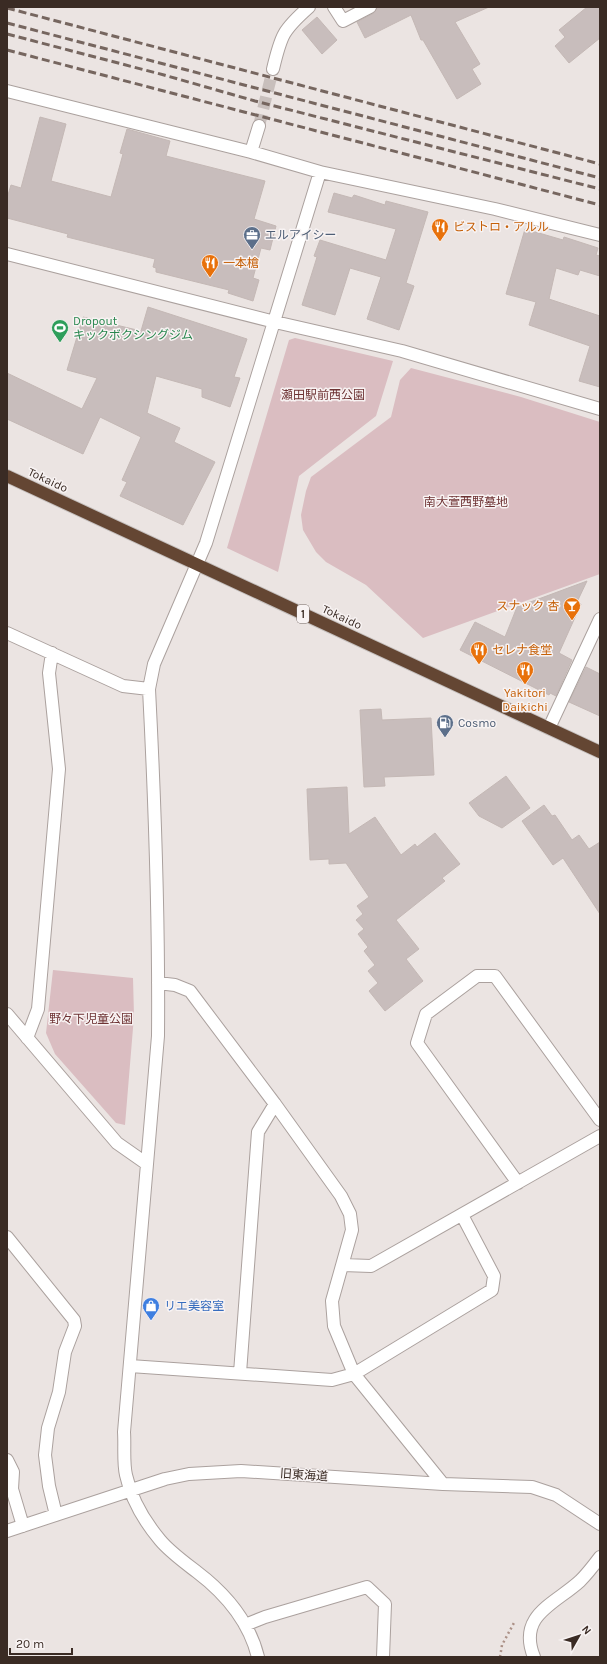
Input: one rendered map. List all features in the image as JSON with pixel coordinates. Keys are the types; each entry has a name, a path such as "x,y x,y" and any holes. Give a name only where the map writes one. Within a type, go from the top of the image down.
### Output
{"highway":[{"name":"Tokaido","path":"7,476 600,752"}],"street":[{"path":"273,69 280,41 287,27 309,7"},
{"path":"334,7 343,21 370,7"},
{"path":"7,91 251,152 320,172 495,209 600,235"},
{"path":"251,152 259,126"},
{"path":"258,1657 256,1647 236,1609 221,1592 160,1541 148,1525 131,1491 126,1474 124,1432 158,1036 158,983 149,689 154,664 206,543 320,172"},
{"path":"7,254 275,322 402,351 600,409"},
{"path":"549,728 600,619"},
{"path":"7,633 124,686 149,689"},
{"path":"28,1038 38,1009 59,769 49,673 52,653"},
{"path":"518,1183 417,1043 426,1014 477,976 495,976 600,1120"},
{"path":"158,983 175,985 190,991 275,1104 341,1196 350,1214 352,1230 332,1301 334,1326 354,1374 443,1484"},
{"path":"7,1014 117,1143 147,1164"},
{"path":"240,1373 258,1132 275,1104"},
{"path":"343,1265 371,1266 600,1136"},
{"path":"130,1366 332,1380 354,1374 492,1290 494,1276 462,1215"},
{"path":"7,1237 74,1320 76,1326 65,1352 59,1392 48,1428 45,1455 49,1486 56,1515"},
{"path":"7,1460 12,1472 12,1489 23,1526"},
{"name":"旧東海道","path":"7,1532 165,1479 189,1474 241,1471 443,1484 532,1487 556,1495 600,1524"},
{"path":"534,1657 530,1646 529,1633 534,1621 541,1611 580,1581 600,1557"},
{"path":"245,1625 265,1617 367,1587 385,1604 383,1657"}],"green space":[{"name":"瀬田駅前西公園","path":"295,338 393,361 376,416 299,476 278,572 227,548 289,340"},
{"name":"南大萱西野墓地","path":"411,368 521,397 600,422 600,574 423,638 366,585 326,562 316,552 303,530 301,515 306,491 311,477 391,417 400,380"},
{"name":"野々下児童公園","path":"53,970 133,978 134,1016 125,1125 116,1123 55,1054 46,1033"}],"building":[{"path":"377,7 489,7 455,22 480,64 472,69 481,84 457,99 423,40 421,40 411,15 365,38 357,22 374,13"},
{"path":"587,7 600,7 600,38 569,63 555,46 565,37 559,30"},
{"path":"317,17 337,40 322,54 302,30"},
{"path":"40,117 66,124 51,181 111,197 123,154 120,153 127,129 170,141 166,156 265,181 254,219 276,226 270,250 261,248 253,278 259,280 253,301 228,293 229,290 156,272 156,268 153,267 155,259 67,237 68,234 7,218 7,198 11,185 21,188"},
{"path":"334,193 352,198 354,195 385,205 386,201 428,212 406,283 414,286 399,330 367,319 381,277 350,268 335,315 302,305 317,257 314,256 320,240 386,260 396,229 328,212"},
{"path":"525,229 563,240 564,237 598,248 596,255 600,256 600,276 580,270 578,275 556,268 549,299 600,316 600,387 579,381 590,346 529,325 536,302 506,294"},
{"path":"148,307 247,339 234,377 240,378 230,407 202,397 202,389 156,376 147,413 180,428 174,442 215,462 183,525 120,496 127,482 122,480 141,437 100,417 83,454 7,419 7,373 82,409 97,378 67,370 83,317 141,331"},
{"path":"587,581 577,602 581,604 559,653 572,660 556,696 550,693 549,695 460,650 475,622 505,637 517,607"},
{"path":"586,667 600,674 600,716 569,702"},
{"path":"381,709 382,720 431,718 434,775 384,777 385,786 364,787 360,710"},
{"path":"506,776 530,808 502,828 479,816 469,803"},
{"path":"347,787 349,834 375,817 401,855 415,844 417,847 435,833 460,864 442,878 445,881 396,920 419,949 406,959 423,981 385,1011 369,991 378,983 368,971 375,965 364,951 368,947 358,934 364,929 356,920 363,914 357,906 369,897 346,863 329,864 329,859 310,860 307,789"},
{"path":"544,805 552,816 555,815 572,840 579,835 589,849 600,842 600,914 563,858 553,865 522,821"}],"tunnel":[{"path":"259,126 273,69"}],"railway":[{"path":"7,8 600,164"},
{"path":"7,23 600,178"},
{"path":"7,34 164,75 255,101 600,189"},
{"path":"7,50 600,205"}],"place":[{"name":"ビストロ・アルル","path":"440,242"},
{"name":"エルアイシー","path":"252,250"},
{"name":"一本槍","path":"210,278"},
{"name":"Dropout キックボクシングジム","path":"60,343"},
{"name":"スナック 杏","path":"572,621"},
{"name":"セレナ食堂","path":"479,665"},
{"name":"Yakitori Daikichi","path":"525,685"},
{"name":"Cosmo","path":"445,738"},
{"name":"リエ美容室","path":"151,1321"}]}
